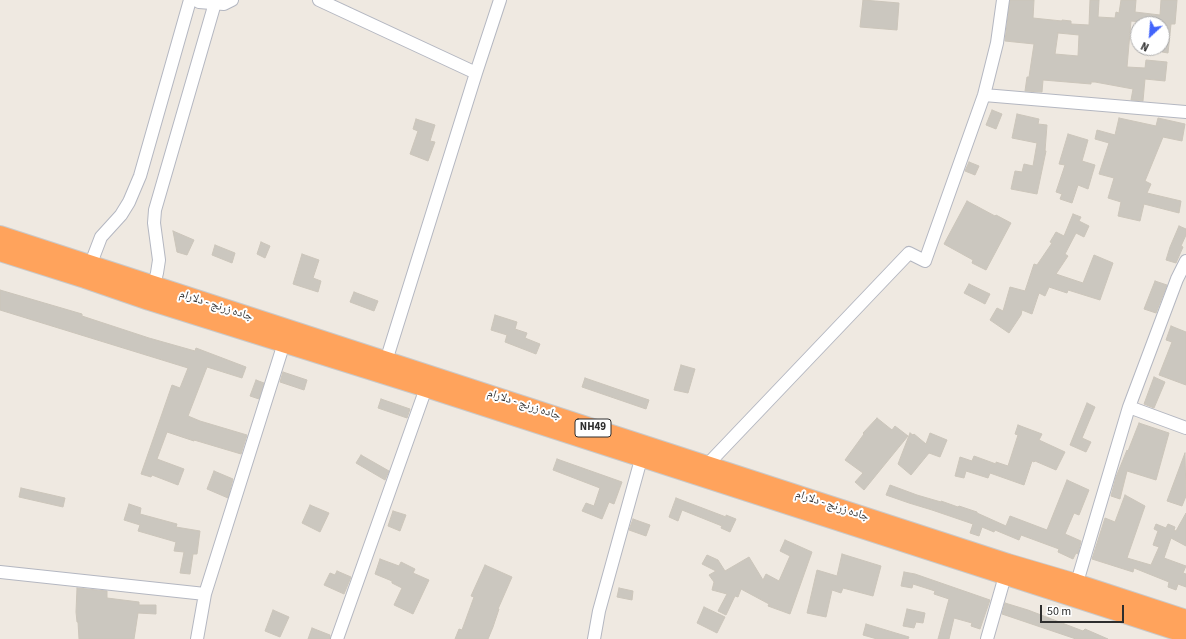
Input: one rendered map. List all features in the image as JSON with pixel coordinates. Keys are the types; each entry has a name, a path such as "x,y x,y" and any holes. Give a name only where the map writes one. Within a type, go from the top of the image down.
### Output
{"highway":[{"name":"جاده زرنج - دلارام","path":"0,235 88,272 151,293 284,342 426,388 643,451 707,465 1006,569"},
{"name":"جاده زرنج - دلارام","path":"0,252 88,272"},
{"name":"جاده زرنج - دلارام","path":"151,293 386,361 643,451 1006,569 1074,590 1186,619"},
{"name":"جاده زرنج - دلارام","path":"1074,590 1186,634"}],"street":[{"path":"88,272 101,237 121,215 130,202 140,176 190,0"},
{"path":"196,0 199,2 224,4 232,0"},
{"path":"319,0 476,73"},
{"path":"386,361 500,0"},
{"path":"707,465 909,254 925,261 984,95 997,43 1003,0"},
{"path":"151,293 159,260 154,224 155,210 215,3"},
{"path":"984,95 1186,112"},
{"path":"1074,590 1129,407 1177,279 1186,262"},
{"path":"197,639 205,594 284,342"},
{"path":"337,639 426,388"},
{"path":"1129,407 1186,428"},
{"path":"594,639 599,611 643,451"},
{"path":"987,639 1006,569"},
{"path":"0,572 205,594"}],"building":[{"path":"863,0 899,3 897,30 860,27"},
{"path":"1010,0 1034,0 1033,18 1071,21 1071,24 1089,25 1090,0 1099,0 1098,17 1115,18 1116,12 1119,13 1121,0 1136,0 1135,12 1160,15 1161,0 1177,0 1175,24 1171,24 1170,34 1170,16 1130,16 1127,67 1145,68 1146,60 1167,62 1165,81 1145,79 1143,101 1131,100 1133,89 1095,82 1091,82 1091,84 1043,80 1042,92 1025,91 1027,77 1029,77 1034,44 1005,41","holes":["1058,33 1079,35 1078,56 1055,54"]},
{"path":"992,110 1002,114 996,129 986,125"},
{"path":"1017,114 1039,119 1038,124 1047,125 1046,151 1037,194 1011,189 1015,171 1022,172 1024,164 1033,166 1037,143 1012,138"},
{"path":"1119,118 1156,126 1158,118 1185,124 1182,141 1163,137 1145,181 1151,184 1147,193 1181,201 1179,213 1144,204 1140,221 1118,216 1121,202 1108,198 1114,178 1099,174 1109,143 1095,139 1097,130 1115,135"},
{"path":"416,119 435,125 430,141 435,142 428,161 410,154 418,131 413,129"},
{"path":"1068,134 1088,140 1082,161 1095,165 1088,189 1078,185 1072,203 1060,199 1062,194 1056,192 1065,165 1059,164"},
{"path":"969,162 979,166 975,175 965,171"},
{"path":"967,201 1011,223 986,270 972,263 973,260 944,244"},
{"path":"1073,214 1081,217 1079,221 1089,226 1084,237 1076,233 1065,254 1068,256 1056,274 1083,283 1094,255 1113,263 1100,300 1068,290 1067,293 1049,287 1045,296 1039,293 1032,314 1022,310 1021,315 1009,333 990,320 997,308 1003,311 1010,287 1025,291 1034,264 1037,265 1052,243 1050,242 1056,232 1064,236"},
{"path":"1179,226 1186,229 1186,235 1181,246 1183,247 1176,263 1166,260"},
{"path":"173,231 194,240 187,255 177,252"},
{"path":"261,242 270,246 265,258 257,254"},
{"path":"215,245 235,253 232,263 212,255"},
{"path":"302,254 319,260 313,278 321,281 318,292 293,284"},
{"path":"1155,281 1167,285 1156,313 1144,309"},
{"path":"969,284 990,294 985,304 964,293"},
{"path":"0,290 82,314 82,316 149,338 195,351 196,348 246,367 242,378 207,367 188,416 247,435 241,454 167,432 157,459 184,469 178,485 152,475 151,477 141,474 172,385 180,388 188,368 0,310"},
{"path":"354,292 378,301 374,311 350,302"},
{"path":"495,315 517,322 515,329 527,333 525,338 540,344 536,354 505,342 507,335 491,330"},
{"path":"1171,326 1186,332 1186,385 1159,375 1172,342 1166,340"},
{"path":"681,365 695,369 688,393 674,390"},
{"path":"283,372 307,380 304,390 280,382"},
{"path":"1154,377 1165,382 1154,408 1144,404"},
{"path":"585,378 649,400 646,409 582,387"},
{"path":"256,380 264,383 259,399 250,396"},
{"path":"381,399 410,409 407,418 378,408"},
{"path":"1087,403 1095,407 1082,438 1091,442 1086,452 1070,445"},
{"path":"877,418 892,430 895,426 908,436 864,490 855,482 863,473 845,460 864,434 863,433"},
{"path":"1139,423 1169,433 1156,480 1127,471 1120,499 1111,496 1116,477"},
{"path":"1018,425 1042,434 1039,440 1065,452 1056,470 1032,461 1024,485 990,473 988,478 966,471 964,478 955,476 960,457 972,461 974,456 996,464 996,462 1008,466 1018,435 1015,434"},
{"path":"910,433 913,435 914,434 926,444 930,433 947,440 940,457 929,453 911,475 898,464"},
{"path":"1185,453 1186,496 1182,506 1167,501"},
{"path":"361,455 389,471 385,480 356,463"},
{"path":"557,459 622,482 614,504 609,502 602,519 582,511 586,503 594,506 600,488 553,470"},
{"path":"214,471 233,479 228,498 207,489"},
{"path":"1067,480 1089,490 1079,515 1074,513 1065,534 1081,541 1078,554 1076,553 1073,559 1058,552 1059,549 1021,535 1019,540 995,530 994,532 982,527 979,536 970,533 973,524 886,495 890,485 917,495 977,512 1006,526 1010,516 1047,530"},
{"path":"21,488 65,498 63,507 19,497"},
{"path":"1125,495 1145,506 1127,558 1151,565 1159,547 1153,545 1158,531 1154,529 1156,524 1166,528 1168,524 1175,527 1174,530 1176,531 1186,513 1186,546 1171,538 1164,558 1186,566 1183,573 1186,574 1186,587 1178,584 1176,590 1168,587 1169,582 1134,568 1133,572 1092,559 1105,518 1115,522"},
{"path":"676,498 726,517 726,515 736,519 730,532 721,528 722,526 682,510 678,521 669,517"},
{"path":"129,504 141,508 140,514 177,524 176,527 200,531 197,554 193,554 190,574 180,573 184,552 174,551 176,542 138,531 140,525 124,520"},
{"path":"310,505 329,513 320,532 302,523"},
{"path":"393,511 406,515 400,531 388,526"},
{"path":"633,519 650,525 646,536 629,530"},
{"path":"785,540 812,552 790,614 768,606 769,604 741,589 738,597 735,596 726,615 718,611 727,594 712,590 714,582 709,575 716,571 702,564 707,555 718,560 725,571 749,557 763,580 766,574 779,581 790,556 780,551"},
{"path":"842,554 881,566 873,596 843,588 841,593 832,590 826,617 807,613 817,570 837,576"},
{"path":"380,559 399,566 401,562 415,569 413,573 429,580 413,614 394,605 402,588 392,583 392,581 375,574"},
{"path":"485,565 512,577 498,609 493,627 488,639 455,639 459,629 462,630 474,597 471,596"},
{"path":"337,571 351,577 344,594 324,585 330,573 335,575"},
{"path":"904,572 915,574 990,600 980,629 971,626 972,623 954,618 949,639 938,639 949,599 934,594 935,591 913,584 912,588 901,586"},
{"path":"77,588 107,591 107,598 139,602 139,605 156,605 156,614 138,613 134,639 79,639 76,612"},
{"path":"619,588 633,591 632,600 617,597"},
{"path":"1005,603 1083,631 1085,629 1108,639 1076,639 1002,614"},
{"path":"704,607 725,617 717,633 697,623"},
{"path":"907,609 925,613 923,623 916,622 914,628 903,626"},
{"path":"273,610 289,617 280,637 265,631"},
{"path":"866,624 909,637 908,639 877,639 863,635"},
{"path":"312,628 330,635 330,639 308,639"}]}
